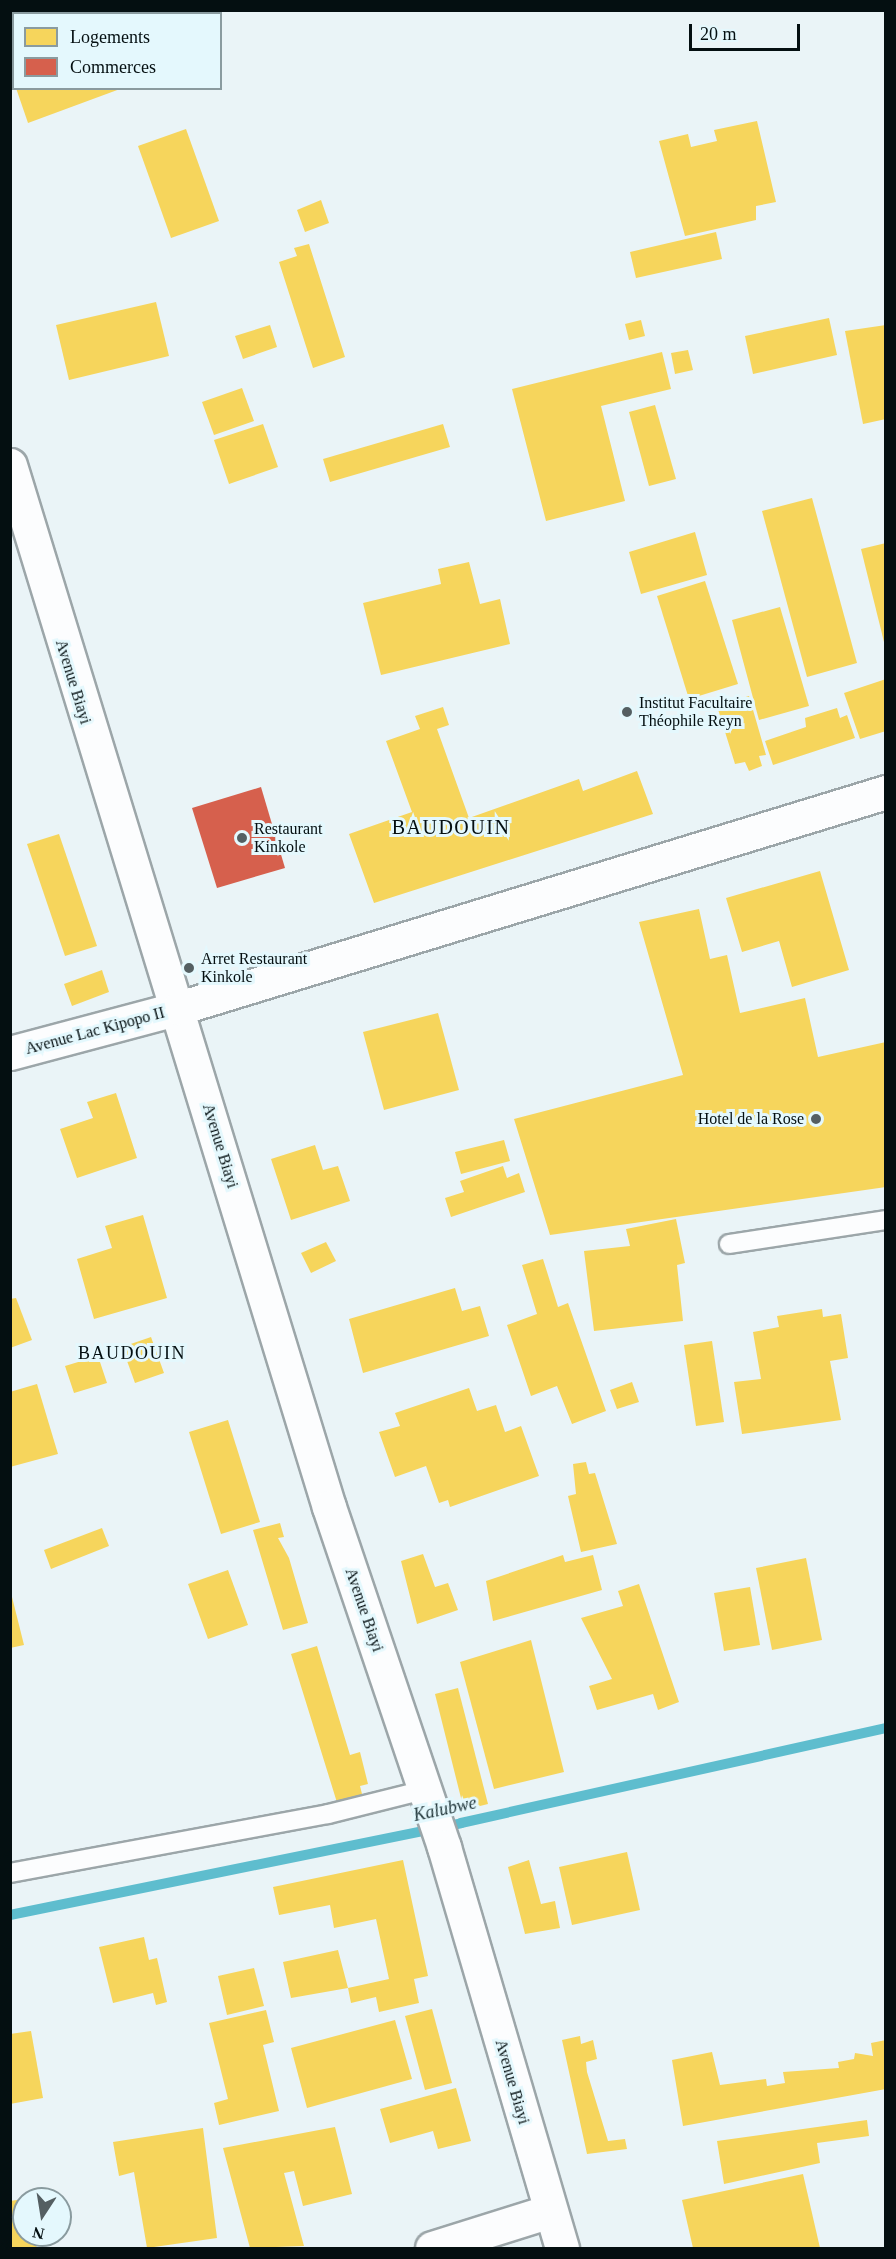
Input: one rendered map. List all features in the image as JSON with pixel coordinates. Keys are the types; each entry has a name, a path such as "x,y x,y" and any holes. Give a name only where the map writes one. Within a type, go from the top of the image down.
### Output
{"street":[{"name":"Avenue Biayi","path":"10,465 77,695 179,1008 329,1507 440,1836 562,2248"},
{"name":"Avenue Lac Kipopo II","path":"10,1053 179,1008 885,792"},
{"path":"432,2248 550,2211"}],"lane":[{"path":"729,1244 885,1220"},
{"path":"10,1873 328,1814 424,1790"}],"building: Logements":[{"path":"17,90 117,90 28,123"},
{"path":"757,121 776,202 756,206 756,220 685,236 659,141 688,134 691,147 717,141 714,130"},
{"path":"186,129 219,221 171,238 138,146"},
{"path":"321,200 329,223 305,232 297,210"},
{"path":"716,232 722,259 636,278 630,252"},
{"path":"309,244 345,357 313,368 279,262 297,256 294,248"},
{"path":"156,302 169,356 69,380 56,325"},
{"path":"829,318 837,355 753,374 745,336"},
{"path":"641,320 645,336 629,340 625,324"},
{"path":"270,325 277,347 243,359 235,336"},
{"path":"886,325 886,419 863,424 845,331"},
{"path":"688,350 693,370 675,374 671,353"},
{"path":"662,352 671,389 601,406 625,501 546,521 512,389"},
{"path":"242,388 254,421 214,435 202,402"},
{"path":"655,405 676,479 649,486 629,412"},
{"path":"263,424 278,467 229,484 214,440"},
{"path":"443,424 450,447 330,482 323,459"},
{"path":"812,498 857,663 807,677 762,511"},
{"path":"695,532 707,575 641,594 629,552"},
{"path":"886,543 886,646 885,646 861,549"},
{"path":"469,562 480,604 500,599 510,644 381,675 363,603 441,584 438,569"},
{"path":"705,581 738,684 689,699 657,596"},
{"path":"780,607 809,706 759,720 732,620"},
{"path":"886,679 886,731 860,739 844,693"},
{"path":"749,696 766,755 759,756 762,766 749,771 745,762 735,764 717,706"},
{"path":"443,707 449,725 437,729 469,818 579,779 583,791 637,771 653,814 374,903 349,834 412,812 386,741 420,729 415,716"},
{"path":"837,708 840,718 847,715 855,738 773,765 765,741 806,727 805,718"},
{"path":"59,834 97,946 65,956 27,844"},
{"path":"820,871 849,970 792,987 779,941 742,952 726,898"},
{"path":"699,909 710,959 727,955 740,1013 805,998 818,1057 886,1042 886,1187 550,1235 514,1119 683,1075 639,922"},
{"path":"102,970 109,992 72,1006 64,984"},
{"path":"438,1013 459,1090 384,1110 363,1032"},
{"path":"116,1093 137,1158 77,1178 60,1129 93,1118 87,1102"},
{"path":"504,1140 510,1161 461,1174 455,1152"},
{"path":"315,1145 323,1170 338,1166 350,1201 291,1220 271,1159"},
{"path":"503,1166 507,1178 519,1173 525,1192 451,1217 445,1198 464,1192 460,1181"},
{"path":"143,1215 167,1298 94,1319 77,1259 112,1248 105,1226"},
{"path":"676,1219 685,1263 677,1265 683,1321 594,1331 584,1251 630,1246 626,1229"},
{"path":"326,1242 336,1261 311,1273 301,1253"},
{"path":"543,1259 558,1307 568,1303 606,1411 572,1424 557,1386 531,1396 507,1325 537,1314 522,1265"},
{"path":"455,1288 462,1311 480,1306 489,1336 363,1373 349,1319"},
{"path":"16,1298 32,1340 10,1348 10,1299"},
{"path":"822,1309 823,1317 841,1314 848,1358 830,1361 841,1420 742,1434 734,1382 761,1379 753,1332 779,1327 777,1316"},
{"path":"151,1337 164,1373 135,1383 122,1347"},
{"path":"712,1341 724,1422 696,1426 684,1345"},
{"path":"98,1356 107,1383 74,1393 65,1366"},
{"path":"632,1382 639,1402 617,1409 610,1390"},
{"path":"37,1384 58,1454 10,1467 10,1392"},
{"path":"469,1388 477,1411 496,1405 505,1432 521,1426 539,1476 450,1507 448,1500 439,1503 426,1466 395,1477 379,1432 400,1426 395,1413"},
{"path":"228,1420 260,1522 221,1534 189,1432"},
{"path":"586,1462 589,1474 595,1473 617,1544 581,1552 568,1496 576,1494 573,1464"},
{"path":"280,1523 284,1537 278,1538 289,1558 308,1623 283,1630 253,1530"},
{"path":"102,1528 109,1546 51,1569 44,1550"},
{"path":"423,1554 435,1587 448,1583 458,1610 417,1624 401,1561"},
{"path":"563,1555 565,1562 593,1555 602,1590 493,1621 486,1581"},
{"path":"806,1558 822,1640 772,1650 756,1568"},
{"path":"228,1570 248,1625 208,1639 188,1584"},
{"path":"639,1584 679,1702 658,1710 653,1694 597,1710 589,1686 612,1679 581,1618 623,1606 618,1591"},
{"path":"750,1587 760,1645 724,1651 714,1593"},
{"path":"10,1594 24,1645 10,1648"},
{"path":"531,1640 564,1772 494,1789 460,1662"},
{"path":"317,1646 350,1755 360,1752 368,1784 360,1786 364,1802 339,1809 291,1654"},
{"path":"458,1688 488,1804 464,1810 435,1694"},
{"path":"627,1852 640,1910 572,1925 559,1867"},
{"path":"403,1860 428,1976 414,1979 419,2003 379,2012 376,1997 351,2003 348,1988 389,1979 376,1919 334,1928 330,1905 279,1915 273,1887"},
{"path":"529,1860 541,1904 555,1901 560,1928 525,1934 508,1867"},
{"path":"144,1937 149,1960 157,1958 167,2002 156,2005 153,1993 113,2003 99,1947"},
{"path":"338,1950 348,1988 291,1998 283,1962"},
{"path":"254,1968 264,2006 227,2015 218,1976"},
{"path":"432,2009 452,2083 425,2090 405,2016"},
{"path":"266,2010 274,2042 263,2045 279,2111 219,2125 214,2103 228,2099 209,2023"},
{"path":"395,2020 412,2079 307,2108 291,2048"},
{"path":"31,2031 43,2098 10,2104 10,2034"},
{"path":"580,2036 581,2044 593,2040 597,2059 586,2062 587,2072 608,2141 625,2139 627,2149 587,2154 562,2040"},
{"path":"886,2040 886,2089 683,2126 672,2060 712,2052 720,2085 766,2079 767,2086 785,2083 783,2072 839,2068 838,2062 854,2059 855,2053 873,2056 871,2043"},
{"path":"456,2088 471,2141 438,2149 433,2131 390,2143 380,2109"},
{"path":"867,2120 869,2136 817,2143 820,2163 724,2184 717,2141"},
{"path":"335,2127 352,2194 303,2206 294,2171 284,2173 304,2246 250,2248 223,2148"},
{"path":"203,2128 217,2238 147,2248 134,2172 119,2176 113,2142"},
{"path":"803,2174 820,2248 693,2248 682,2200"},
{"path":"10,2201 12,2201 12,2247 35,2248 10,2248"}],"building: Commerces":[{"path":"261,787 285,868 217,888 192,808"}],"waterway":[{"name":"Kalubwe","path":"10,1915 461,1823 886,1728"}],"place":[{"name":"Institut Facultaire Théophile Reyn","path":"627,712"},
{"name":"Restaurant Kinkole","path":"242,838"},
{"name":"Arret Restaurant Kinkole","path":"189,968"},
{"name":"Hotel de la Rose","path":"816,1119"}],"district":[{"name":"BAUDOUIN","path":"451,827"},
{"name":"BAUDOUIN","path":"132,1353"}]}
